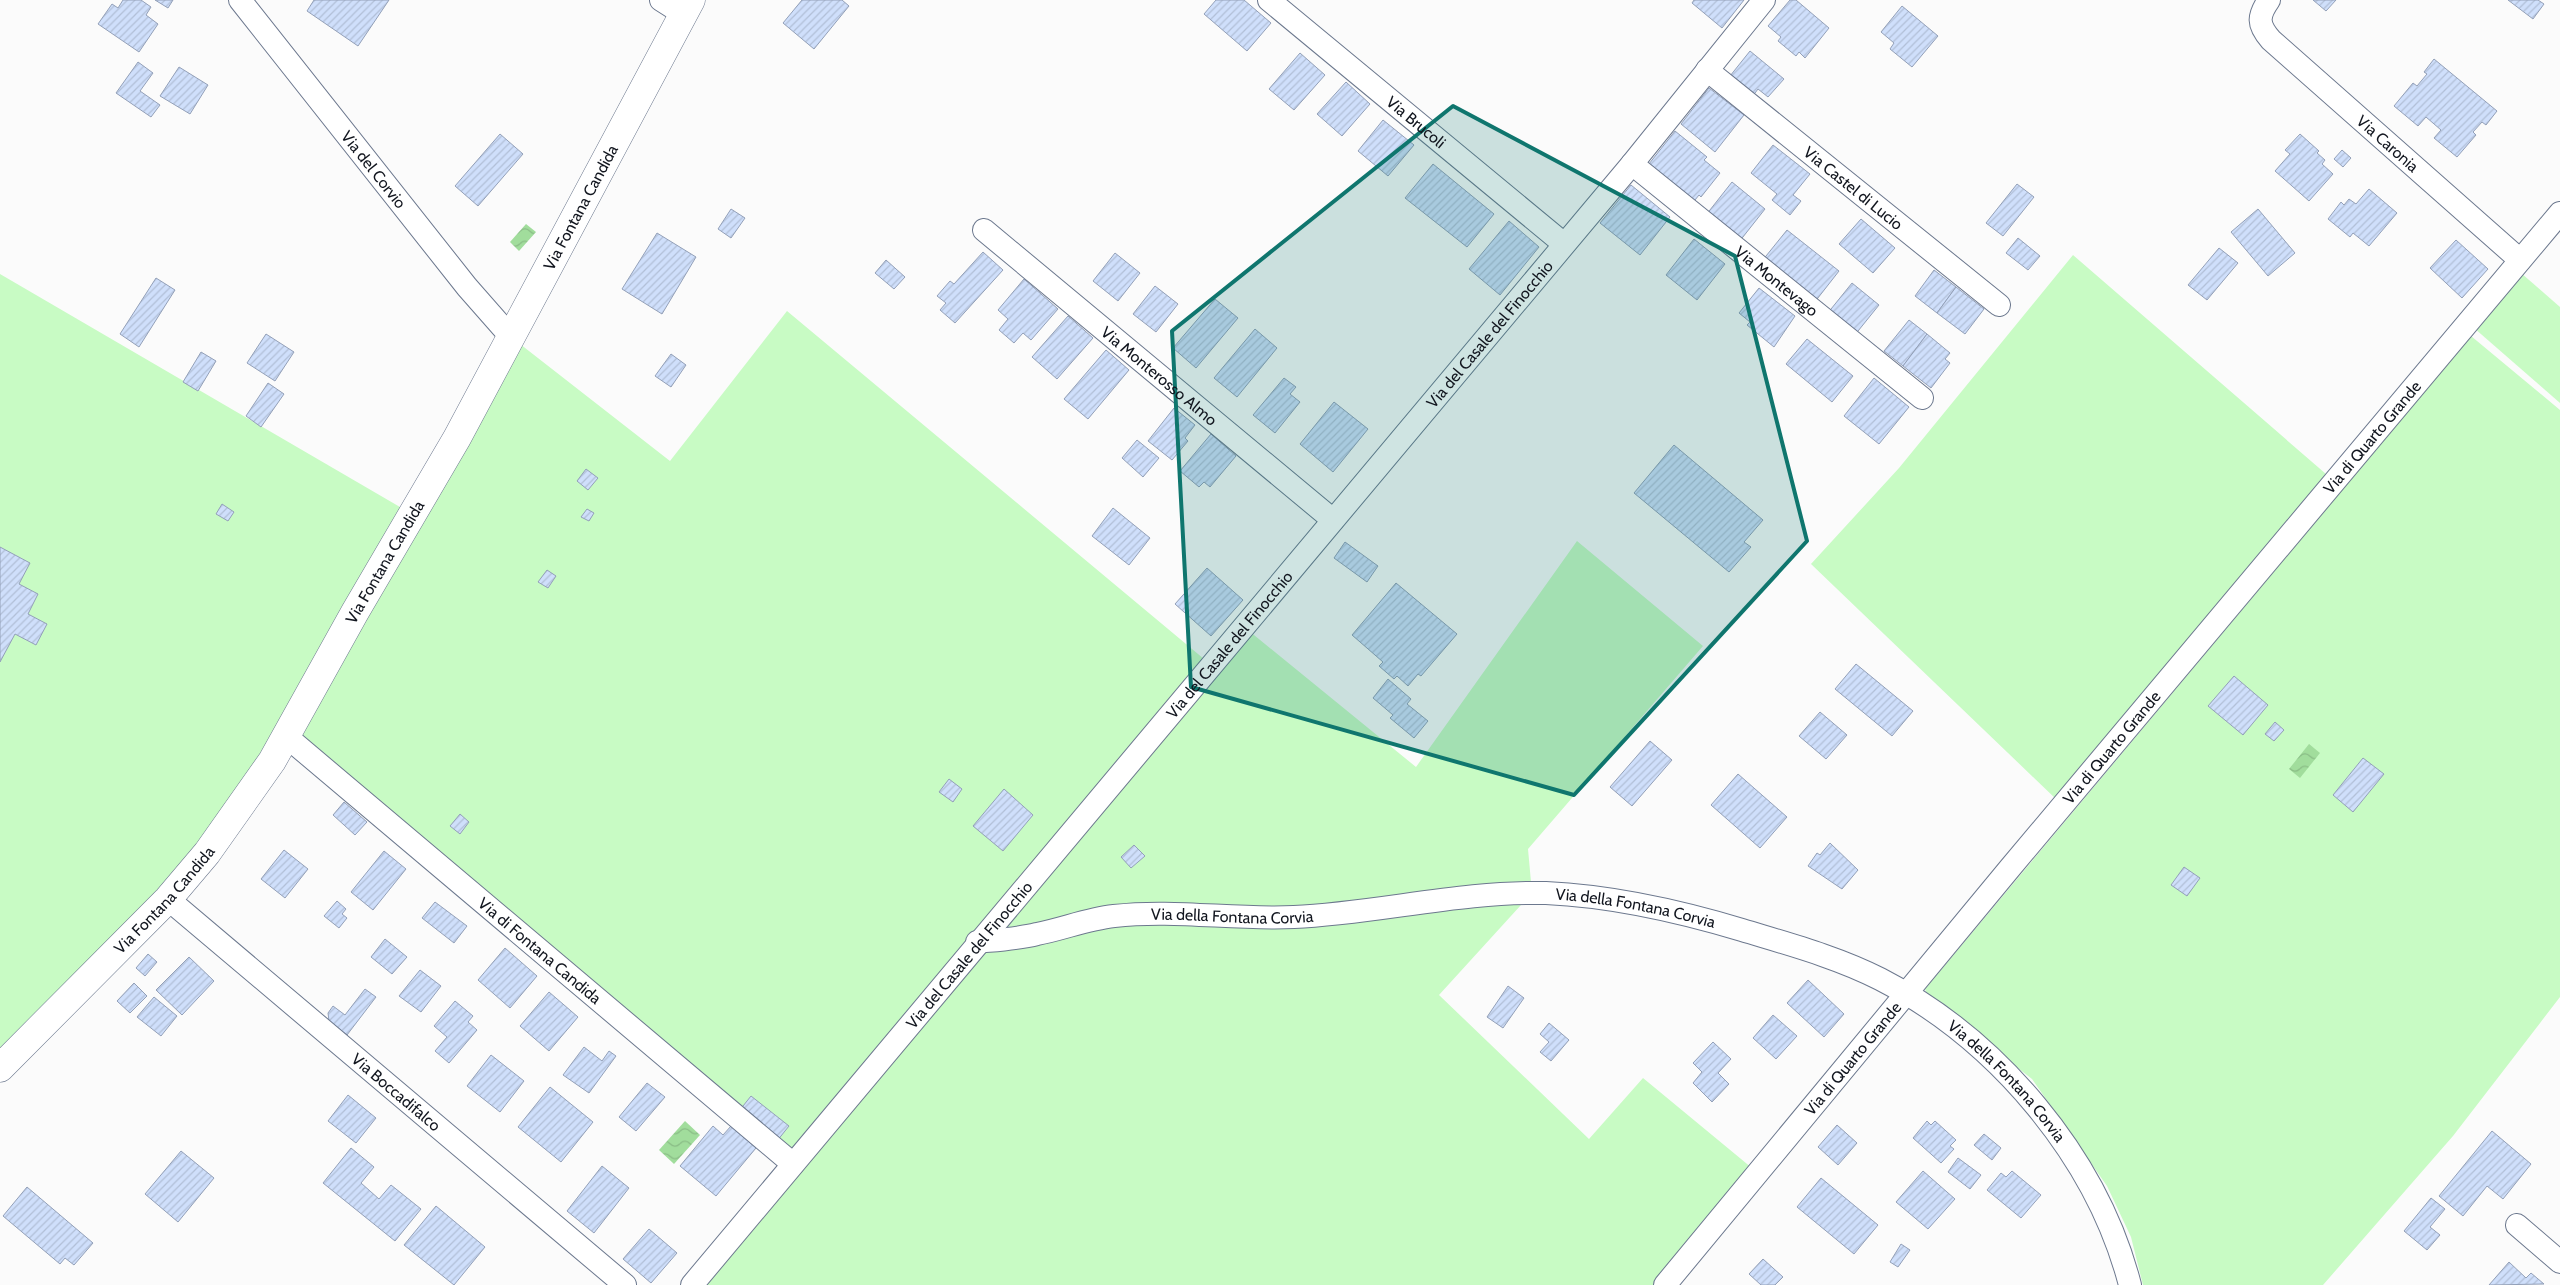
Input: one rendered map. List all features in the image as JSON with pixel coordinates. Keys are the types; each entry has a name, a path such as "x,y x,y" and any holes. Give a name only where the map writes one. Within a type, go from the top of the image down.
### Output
{"main road":[{"name":"Via Fontana Candida","path":"0,1068 168,899 234,816 286,737 330,655 454,444 511,337 679,4"}],"street":[{"name":"Via del Corvio","path":"240,0 467,287 511,337"},
{"name":"Via Brucoli","path":"1269,0 1564,244"},
{"name":"Via del Casale del Finocchio","path":"692,1285 977,942 1632,164 1764,0"},
{"name":"Via Caronia","path":"2269,0 2262,10 2260,22 2270,40 2520,260"},
{"name":"Via Castel di Lucio","path":"1707,70 1999,305"},
{"name":"Via Montevago","path":"1632,164 1922,398"},
{"name":"Via di Quarto Grande","path":"1665,1285 2560,213"},
{"name":"Via Monterosso Almo","path":"984,230 1333,520"},
{"name":"Via di Fontana Candida","path":"286,737 793,1164"},
{"name":"Via della Fontana Corvia","path":"977,942 1034,935 1084,921 1120,915 1186,914 1291,917 1498,894 1563,894 1653,908 1735,928 1850,966 1906,994 1996,1063 2028,1095 2048,1121 2101,1204 2118,1243 2130,1285"},
{"name":"Via Boccadifalco","path":"168,899 625,1285"},
{"path":"2517,1225 2560,1262"}],"highlighted area":[{"path":"1453,106 1735,256 1807,541 1574,795 1191,687 1172,331"}],"shaded area":[{"path":"2073,255 2326,474 2057,800 1811,564 1899,468"},
{"path":"2521,273 2560,307 2560,403 2474,328"},
{"path":"0,274 412,514 511,337 670,461 787,311 1210,664 1243,626 1416,767 1577,541 1703,646 1528,849 1532,893 1439,995 1589,1139 1643,1078 1758,1173 1665,1285 692,1285 793,1164 287,738 272,761 0,1068"},
{"path":"2471,336 2560,410 2560,997 2453,1136 2323,1285 2143,1285 2131,1237 2107,1186 2032,1079 1929,999 1925,989"}],"water":[{"path":"526,224 536,232 519,251 510,242"},
{"path":"2309,744 2320,753 2300,778 2289,769"},
{"path":"685,1121 700,1135 674,1164 659,1150"}],"building":[{"path":"123,0 141,0 151,7 146,15 158,24 139,52 98,24 112,4 118,8"},
{"path":"155,0 173,0 168,8"},
{"path":"314,0 389,0 358,46 307,11"},
{"path":"802,0 842,0 849,6 814,49 783,23"},
{"path":"1216,0 1244,0 1271,23 1247,51 1204,14"},
{"path":"1694,0 1744,0 1722,28 1692,3"},
{"path":"1790,0 1796,0 1829,28 1805,58 1799,52 1796,56 1778,41 1781,37 1768,26"},
{"path":"2313,0 2336,0 2326,11"},
{"path":"2508,0 2538,0 2544,4 2533,19"},
{"path":"1902,6 1938,36 1912,67 1890,49 1894,43 1881,32"},
{"path":"1750,51 1784,79 1768,97 1758,89 1749,101 1726,81"},
{"path":"1300,53 1325,75 1294,110 1269,89"},
{"path":"2434,59 2497,111 2486,125 2482,122 2473,132 2476,135 2457,157 2434,138 2441,130 2426,117 2418,126 2394,106 2413,83 2417,86 2427,74 2424,72"},
{"path":"138,62 153,73 140,91 160,105 151,117 116,93"},
{"path":"179,67 208,85 190,114 160,96"},
{"path":"1346,82 1370,104 1342,136 1317,114"},
{"path":"1709,88 1744,115 1715,152 1681,124"},
{"path":"1383,120 1414,145 1388,176 1358,151"},
{"path":"1675,131 1707,157 1704,160 1720,173 1701,197 1699,195 1691,205 1645,169"},
{"path":"500,134 523,154 478,206 455,186"},
{"path":"2300,134 2319,151 2317,153 2325,160 2322,164 2333,174 2309,201 2275,171 2290,154 2285,150"},
{"path":"1773,145 1810,174 1793,195 1801,201 1790,215 1772,200 1777,194 1751,173"},
{"path":"2342,150 2351,158 2343,167 2334,159"},
{"path":"1433,164 1494,214 1467,247 1405,198"},
{"path":"1732,182 1765,209 1739,242 1706,215"},
{"path":"2017,184 2034,197 2003,236 1986,223"},
{"path":"1631,185 1670,217 1640,255 1600,223"},
{"path":"2369,189 2397,213 2369,246 2353,233 2350,237 2328,219 2341,202 2344,205 2349,199 2356,204"},
{"path":"731,209 745,218 731,238 718,229"},
{"path":"2258,209 2295,253 2268,276 2231,232"},
{"path":"1861,219 1895,248 1873,273 1839,244"},
{"path":"1509,221 1539,247 1500,295 1469,269"},
{"path":"1787,230 1839,271 1814,303 1762,261"},
{"path":"657,233 696,257 662,314 622,289"},
{"path":"2018,238 2040,256 2028,270 2006,253"},
{"path":"1694,239 1725,264 1697,300 1666,275"},
{"path":"2456,240 2488,269 2462,298 2430,268"},
{"path":"2219,248 2238,263 2207,300 2188,285"},
{"path":"983,252 1003,270 955,323 940,310 946,303 937,296 950,281 954,284"},
{"path":"1115,253 1140,273 1118,301 1093,281"},
{"path":"886,260 905,277 894,289 875,273"},
{"path":"1934,270 1956,287 1937,313 1915,296"},
{"path":"156,278 175,290 139,347 120,334"},
{"path":"1024,279 1058,309 1031,340 1023,333 1014,343 999,330 1008,319 998,310"},
{"path":"1852,283 1879,305 1854,336 1827,314"},
{"path":"1155,286 1178,304 1156,332 1133,314"},
{"path":"1956,287 1984,309 1965,334 1937,313"},
{"path":"1759,288 1795,316 1774,347 1747,325 1750,322 1739,313"},
{"path":"1215,299 1238,318 1196,368 1173,348"},
{"path":"1068,316 1093,338 1057,379 1032,357"},
{"path":"1909,320 1927,334 1903,366 1884,351"},
{"path":"1255,329 1277,348 1237,397 1214,378"},
{"path":"266,334 294,352 275,381 247,363"},
{"path":"1927,334 1950,353 1945,359 1950,363 1931,388 1903,366"},
{"path":"1807,339 1853,376 1832,402 1786,364"},
{"path":"1106,350 1129,370 1088,419 1064,399"},
{"path":"201,352 216,361 198,391 183,382"},
{"path":"671,354 686,365 671,387 655,376"},
{"path":"1284,378 1296,387 1290,394 1300,402 1275,433 1253,415"},
{"path":"1874,378 1909,407 1879,444 1844,416"},
{"path":"268,383 284,394 261,427 246,416"},
{"path":"1334,402 1368,429 1333,472 1300,444"},
{"path":"1174,408 1195,425 1185,438 1188,441 1172,460 1148,441"},
{"path":"1211,434 1236,456 1210,487 1204,482 1199,487 1180,471"},
{"path":"1137,440 1159,458 1143,477 1122,458"},
{"path":"1674,445 1763,520 1744,542 1751,547 1729,572 1634,493"},
{"path":"586,469 598,478 588,490 577,481"},
{"path":"222,504 234,512 228,521 216,514"},
{"path":"1113,508 1150,538 1129,565 1092,536"},
{"path":"587,509 594,513 589,521 581,517"},
{"path":"1345,542 1378,566 1367,582 1334,558"},
{"path":"0,547 30,563 19,584 38,594 28,614 47,624 36,645 15,634 0,662"},
{"path":"1207,568 1243,600 1211,636 1175,604"},
{"path":"547,570 556,576 548,588 538,582"},
{"path":"1396,583 1457,634 1421,676 1418,674 1408,686 1397,676 1394,679 1379,666 1383,662 1352,635"},
{"path":"1856,664 1913,711 1892,736 1835,689"},
{"path":"2234,676 2268,705 2243,735 2208,706"},
{"path":"1388,679 1411,699 1407,704 1428,721 1414,738 1390,718 1393,715 1373,698"},
{"path":"1820,712 1847,735 1826,759 1799,736"},
{"path":"2275,722 2284,730 2274,741 2265,734"},
{"path":"1650,741 1672,760 1632,806 1610,787"},
{"path":"2363,758 2384,774 2353,812 2333,795"},
{"path":"1738,774 1787,817 1760,848 1711,805"},
{"path":"949,779 962,789 953,802 939,792"},
{"path":"1004,789 1033,815 1003,851 973,826"},
{"path":"344,802 367,822 355,835 333,815"},
{"path":"460,814 469,822 460,834 450,826"},
{"path":"1830,843 1858,870 1842,889 1808,866 1817,853 1820,855"},
{"path":"1134,845 1145,856 1131,868 1121,857"},
{"path":"284,850 308,869 285,898 261,879"},
{"path":"384,851 406,869 373,910 351,892"},
{"path":"2184,867 2200,878 2187,896 2171,885"},
{"path":"337,901 346,909 342,914 347,918 339,928 324,916"},
{"path":"435,902 467,926 454,943 422,918"},
{"path":"385,939 407,957 392,974 371,957"},
{"path":"505,948 537,976 510,1008 478,980"},
{"path":"148,954 157,962 145,976 136,968"},
{"path":"189,957 214,981 182,1015 156,990"},
{"path":"420,970 441,986 421,1012 399,996"},
{"path":"1808,980 1844,1014 1824,1037 1787,1003"},
{"path":"134,983 147,996 130,1013 117,1001"},
{"path":"1508,986 1524,998 1503,1028 1487,1017"},
{"path":"365,989 376,997 347,1035 329,1021 328,1013 333,1006 345,1015"},
{"path":"549,992 578,1017 549,1051 520,1026"},
{"path":"154,997 177,1016 161,1036 137,1017"},
{"path":"455,1001 473,1016 468,1022 477,1030 449,1063 435,1051 447,1037 434,1026"},
{"path":"1773,1015 1797,1036 1776,1059 1753,1038"},
{"path":"1549,1023 1569,1040 1551,1061 1540,1052 1549,1042 1540,1034"},
{"path":"1713,1042 1731,1059 1718,1073 1729,1084 1712,1102 1693,1083 1702,1072 1693,1063"},
{"path":"584,1047 602,1061 609,1051 616,1056 589,1093 563,1075"},
{"path":"491,1055 524,1081 500,1112 467,1086"},
{"path":"647,1083 665,1097 636,1131 619,1117"},
{"path":"550,1087 593,1122 561,1162 518,1127"},
{"path":"348,1095 376,1118 356,1143 328,1121"},
{"path":"751,1096 789,1126 777,1141 739,1111"},
{"path":"1927,1121 1931,1125 1935,1121 1956,1140 1950,1146 1954,1149 1941,1163 1913,1138"},
{"path":"1837,1125 1857,1143 1838,1165 1818,1147"},
{"path":"713,1126 723,1135 731,1126 756,1148 716,1196 680,1166"},
{"path":"2492,1131 2531,1164 2503,1199 2487,1186 2463,1216 2439,1196"},
{"path":"1984,1134 2001,1148 1992,1160 1974,1145"},
{"path":"351,1148 374,1167 361,1183 379,1199 391,1185 421,1209 395,1241 323,1183"},
{"path":"181,1151 214,1178 178,1222 145,1194"},
{"path":"1958,1158 1981,1175 1970,1189 1948,1172"},
{"path":"602,1166 629,1188 594,1233 567,1211"},
{"path":"1923,1171 1955,1199 1928,1229 1896,1202"},
{"path":"2012,1171 2041,1195 2021,1218 1987,1190 2001,1173 2006,1177"},
{"path":"1821,1178 1878,1225 1854,1254 1797,1207"},
{"path":"27,1187 93,1243 74,1265 65,1258 60,1264 3,1216"},
{"path":"2431,1198 2445,1209 2430,1227 2440,1235 2427,1250 2404,1231"},
{"path":"436,1206 485,1247 454,1285 404,1245"},
{"path":"649,1229 677,1253 651,1283 623,1259"},
{"path":"1901,1244 1910,1250 1898,1267 1890,1262"},
{"path":"1763,1259 1783,1277 1775,1285 1761,1285 1749,1274"},
{"path":"2509,1262 2526,1278 2531,1273 2544,1284 2489,1285"}]}
